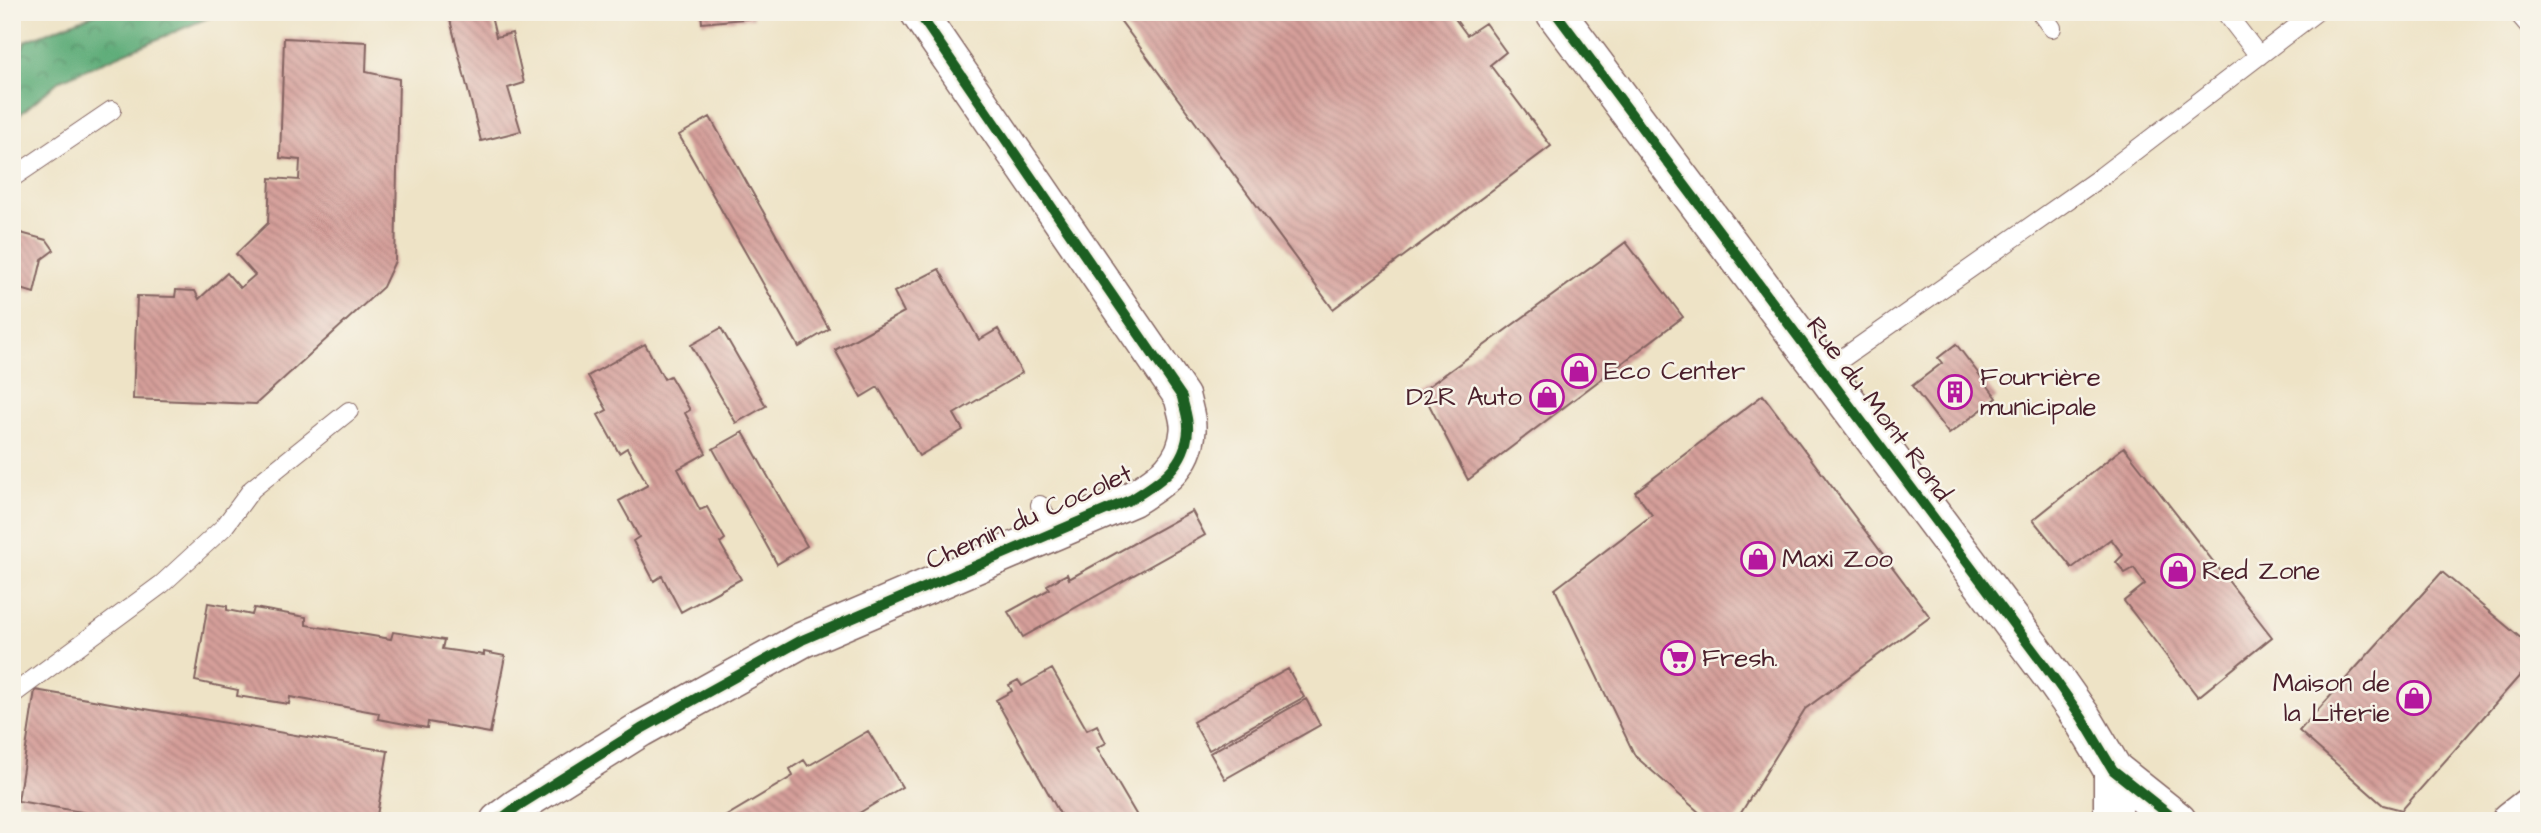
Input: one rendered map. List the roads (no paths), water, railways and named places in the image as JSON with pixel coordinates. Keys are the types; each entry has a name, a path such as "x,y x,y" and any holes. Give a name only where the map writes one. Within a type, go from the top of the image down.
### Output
{"street":[{"name":"Chemin du Cocolet","path":"498,821 641,729 802,640 1047,519 1132,499 1163,480 1183,455 1188,428 1182,397 918,12"},
{"name":"Rue du Mont Rond","path":"1555,12 2056,681 2113,770 2177,821"},
{"path":"2113,770 2113,821"},
{"path":"2511,821 2529,807"}],"lane":[{"path":"2040,12 2052,28"},
{"path":"2225,12 2259,56"},
{"path":"1823,372 2102,176 2316,12"},
{"path":"2517,12 2529,26"},
{"path":"12,178 112,110"},
{"path":"12,695 162,584 224,527 252,489 349,411"}],"place":[{"name":"Eco Center","path":"1579,371"},
{"name":"Fourrière municipale","path":"1955,392"},
{"name":"D2R Auto","path":"1547,397"},
{"name":"Maxi Zoo","path":"1758,559"},
{"name":"Red Zone","path":"2178,571"},
{"name":"Fresh.","path":"1678,658"},
{"name":"Maison de la Literie","path":"2414,698"}]}
